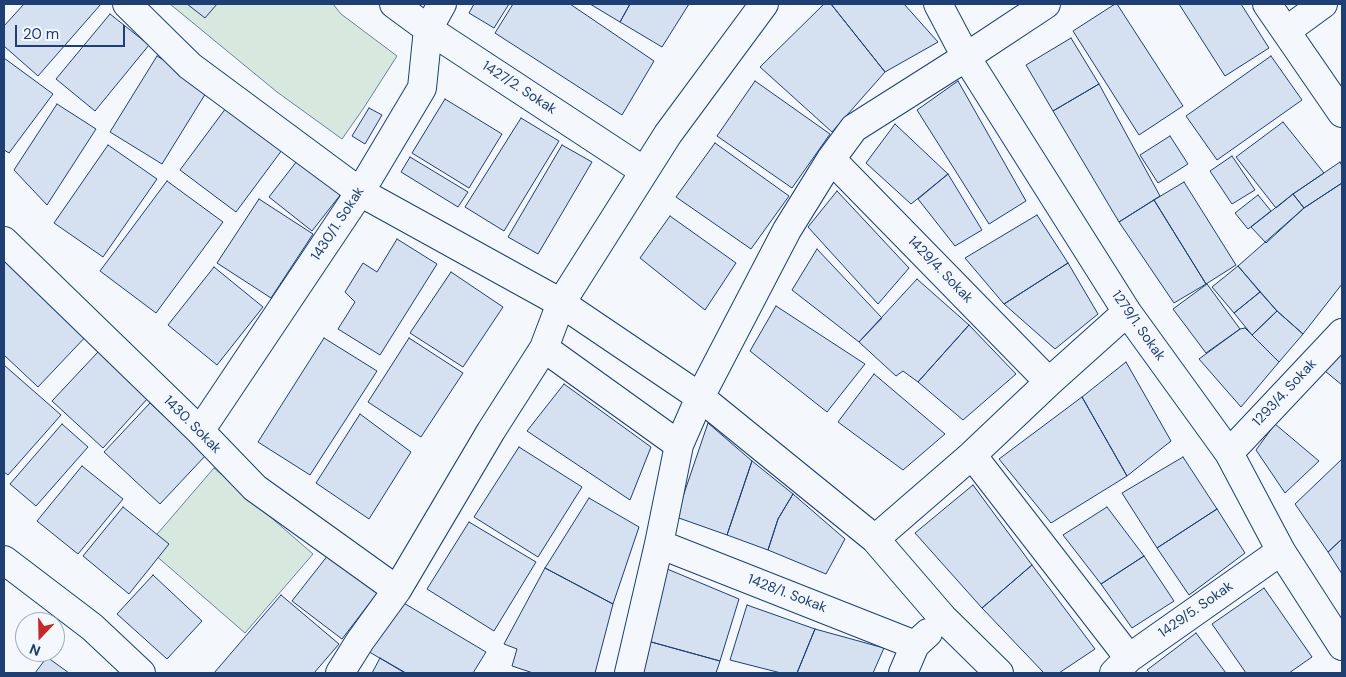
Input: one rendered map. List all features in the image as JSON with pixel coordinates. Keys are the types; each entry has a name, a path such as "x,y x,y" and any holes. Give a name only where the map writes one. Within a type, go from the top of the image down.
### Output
{"street":[{"path":"127,4 190,66 360,192 560,303 700,397 875,539 943,618 999,673"},
{"name":"1427/2. Sokak","path":"394,4 428,29 644,171"},
{"name":"1430/1. Sokak","path":"200,431 360,192 422,88 428,29 442,4"},
{"path":"340,673 360,641 397,590 491,430 544,348 560,303 668,134 764,4"},
{"name":"1279/1. Sokak","path":"938,4 966,57 1127,312 1229,454 1281,551 1342,646"},
{"path":"629,673 659,544 679,445 700,397 787,230 831,159 854,128 1046,4"},
{"path":"1267,4 1342,113"},
{"path":"1286,31 1323,4"},
{"name":"1429/4. Sokak","path":"831,159 1049,382"},
{"name":"1430. Sokak","path":"4,241 200,431 255,488 397,590"},
{"path":"875,539 972,456 1049,382 1127,312"},
{"name":"1293/4. Sokak","path":"1229,454 1342,333"},
{"path":"544,348 679,445"},
{"path":"972,456 1121,666"},
{"name":"1428/1. Sokak","path":"659,544 915,644"},
{"name":"1429/5. Sokak","path":"1121,666 1281,551"},
{"path":"4,560 92,627 141,673"},
{"path":"903,673 915,644 943,618"}],"shaded area":[{"path":"170,4 333,4 341,14 397,56 342,139 277,92"},
{"path":"214,468 313,554 245,633 146,547"}],"building":[{"path":"24,4 101,4 38,76 4,46 4,26"},
{"path":"187,4 217,4 205,18"},
{"path":"474,4 509,4 494,28 469,13"},
{"path":"513,4 570,4 654,61 622,115 495,33"},
{"path":"590,4 630,4 620,22"},
{"path":"630,4 689,4 662,47 620,22"},
{"path":"824,4 831,4 885,72 832,132 760,67"},
{"path":"831,4 904,4 938,42 885,72"},
{"path":"1117,4 1183,106 1139,135 1073,31"},
{"path":"1179,4 1241,4 1269,48 1225,76"},
{"path":"110,14 149,45 95,111 56,79"},
{"path":"1071,38 1099,84 1053,111 1026,65"},
{"path":"157,56 209,88 162,164 110,132"},
{"path":"1271,56 1302,100 1217,160 1186,116"},
{"path":"4,58 53,94 9,153 4,150"},
{"path":"755,81 830,134 792,188 717,136"},
{"path":"958,81 1026,201 989,224 917,110"},
{"path":"1099,84 1160,196 1119,222 1053,111"},
{"path":"445,99 502,134 469,188 412,153"},
{"path":"57,104 96,129 47,205 14,170"},
{"path":"226,108 282,150 236,212 180,170"},
{"path":"369,108 382,115 365,144 352,136"},
{"path":"521,118 559,141 504,231 465,207"},
{"path":"1283,122 1324,173 1276,208 1236,157"},
{"path":"895,124 948,174 911,204 866,163"},
{"path":"1170,136 1188,164 1158,183 1140,155"},
{"path":"715,143 789,196 751,249 676,197"},
{"path":"108,145 157,179 103,257 54,223"},
{"path":"562,145 592,162 538,254 508,237"},
{"path":"1232,156 1255,190 1232,204 1210,171"},
{"path":"410,157 468,192 458,207 401,172"},
{"path":"297,161 341,194 312,231 269,197"},
{"path":"1340,162 1342,166 1342,183 1304,208 1293,194"},
{"path":"948,174 982,230 955,246 918,199"},
{"path":"167,181 223,222 156,313 100,271"},
{"path":"1184,182 1236,265 1206,284 1154,200"},
{"path":"1342,183 1342,284 1303,334 1277,311 1238,266 1304,208"},
{"path":"837,191 909,268 878,304 808,227"},
{"path":"1293,194 1304,208 1266,243 1251,227"},
{"path":"1258,195 1271,211 1248,229 1235,213"},
{"path":"259,199 313,234 271,298 217,263"},
{"path":"1154,200 1206,284 1174,303 1119,222"},
{"path":"1037,215 1068,263 1004,304 965,258"},
{"path":"670,216 736,263 705,310 640,258"},
{"path":"397,239 437,264 380,355 338,329 355,302 345,292 363,263 377,272"},
{"path":"817,249 882,318 859,342 792,290"},
{"path":"4,251 90,332 38,387 4,355"},
{"path":"1068,263 1098,314 1055,349 1004,304"},
{"path":"1238,266 1260,292 1234,313 1212,287"},
{"path":"214,267 263,307 217,365 168,325"},
{"path":"451,272 503,307 463,367 410,333"},
{"path":"917,279 969,325 918,382 903,371 896,376 859,342"},
{"path":"1207,284 1240,329 1206,353 1173,309"},
{"path":"1260,292 1277,311 1252,335 1234,313"},
{"path":"776,306 865,364 827,412 750,351"},
{"path":"1277,311 1303,334 1279,362 1252,335"},
{"path":"969,325 1016,374 963,420 918,382"},
{"path":"1245,328 1279,362 1241,407 1199,359 1240,329"},
{"path":"324,338 377,371 310,475 258,442"},
{"path":"409,338 463,373 421,437 368,402"},
{"path":"1342,350 1342,385 1325,371"},
{"path":"98,352 148,398 103,448 52,401"},
{"path":"1126,362 1171,441 1127,476 1082,397"},
{"path":"4,365 61,415 8,475 4,472"},
{"path":"874,374 945,434 903,470 838,422"},
{"path":"564,384 651,447 630,500 527,431"},
{"path":"1082,397 1127,476 1051,523 999,459"},
{"path":"150,403 206,455 160,504 104,452"},
{"path":"360,414 411,452 369,519 316,483"},
{"path":"708,423 752,461 727,535 676,517"},
{"path":"62,424 88,447 36,506 10,484"},
{"path":"1275,424 1319,461 1285,493 1256,450"},
{"path":"519,447 582,487 538,557 474,517"},
{"path":"1183,457 1217,509 1157,548 1122,493"},
{"path":"1342,459 1342,539 1328,552 1295,504"},
{"path":"752,461 793,494 778,519 768,550 727,535"},
{"path":"82,466 123,499 78,554 37,521"},
{"path":"973,485 1032,565 982,608 915,533"},
{"path":"793,494 845,539 826,574 768,550 778,519"},
{"path":"589,498 639,527 613,604 545,568"},
{"path":"123,507 169,544 129,594 83,556"},
{"path":"1107,507 1144,556 1101,584 1063,535"},
{"path":"1217,509 1245,553 1189,595 1157,548"},
{"path":"469,522 536,562 494,631 427,589"},
{"path":"1342,539 1342,574 1328,552"},
{"path":"332,550 381,588 342,639 292,601"},
{"path":"1144,556 1174,601 1132,628 1101,584"},
{"path":"1032,565 1095,649 1059,673 1044,673 982,608"},
{"path":"660,566 739,599 720,661 644,640"},
{"path":"545,568 613,604 595,673 533,673 512,666 517,649 504,644"},
{"path":"153,575 202,621 167,659 117,614"},
{"path":"1264,588 1312,657 1289,673 1246,673 1212,624"},
{"path":"281,595 339,644 314,673 214,673"},
{"path":"397,599 486,652 473,673 405,673 366,650"},
{"path":"747,605 815,629 797,673 781,673 730,660"},
{"path":"815,629 884,648 873,673 797,673"},
{"path":"1196,633 1226,673 1150,673 1147,670"},
{"path":"644,640 720,661 716,673 636,673"},
{"path":"380,658 406,673 372,673"},
{"path":"43,662 54,662 69,673 35,673"}]}
